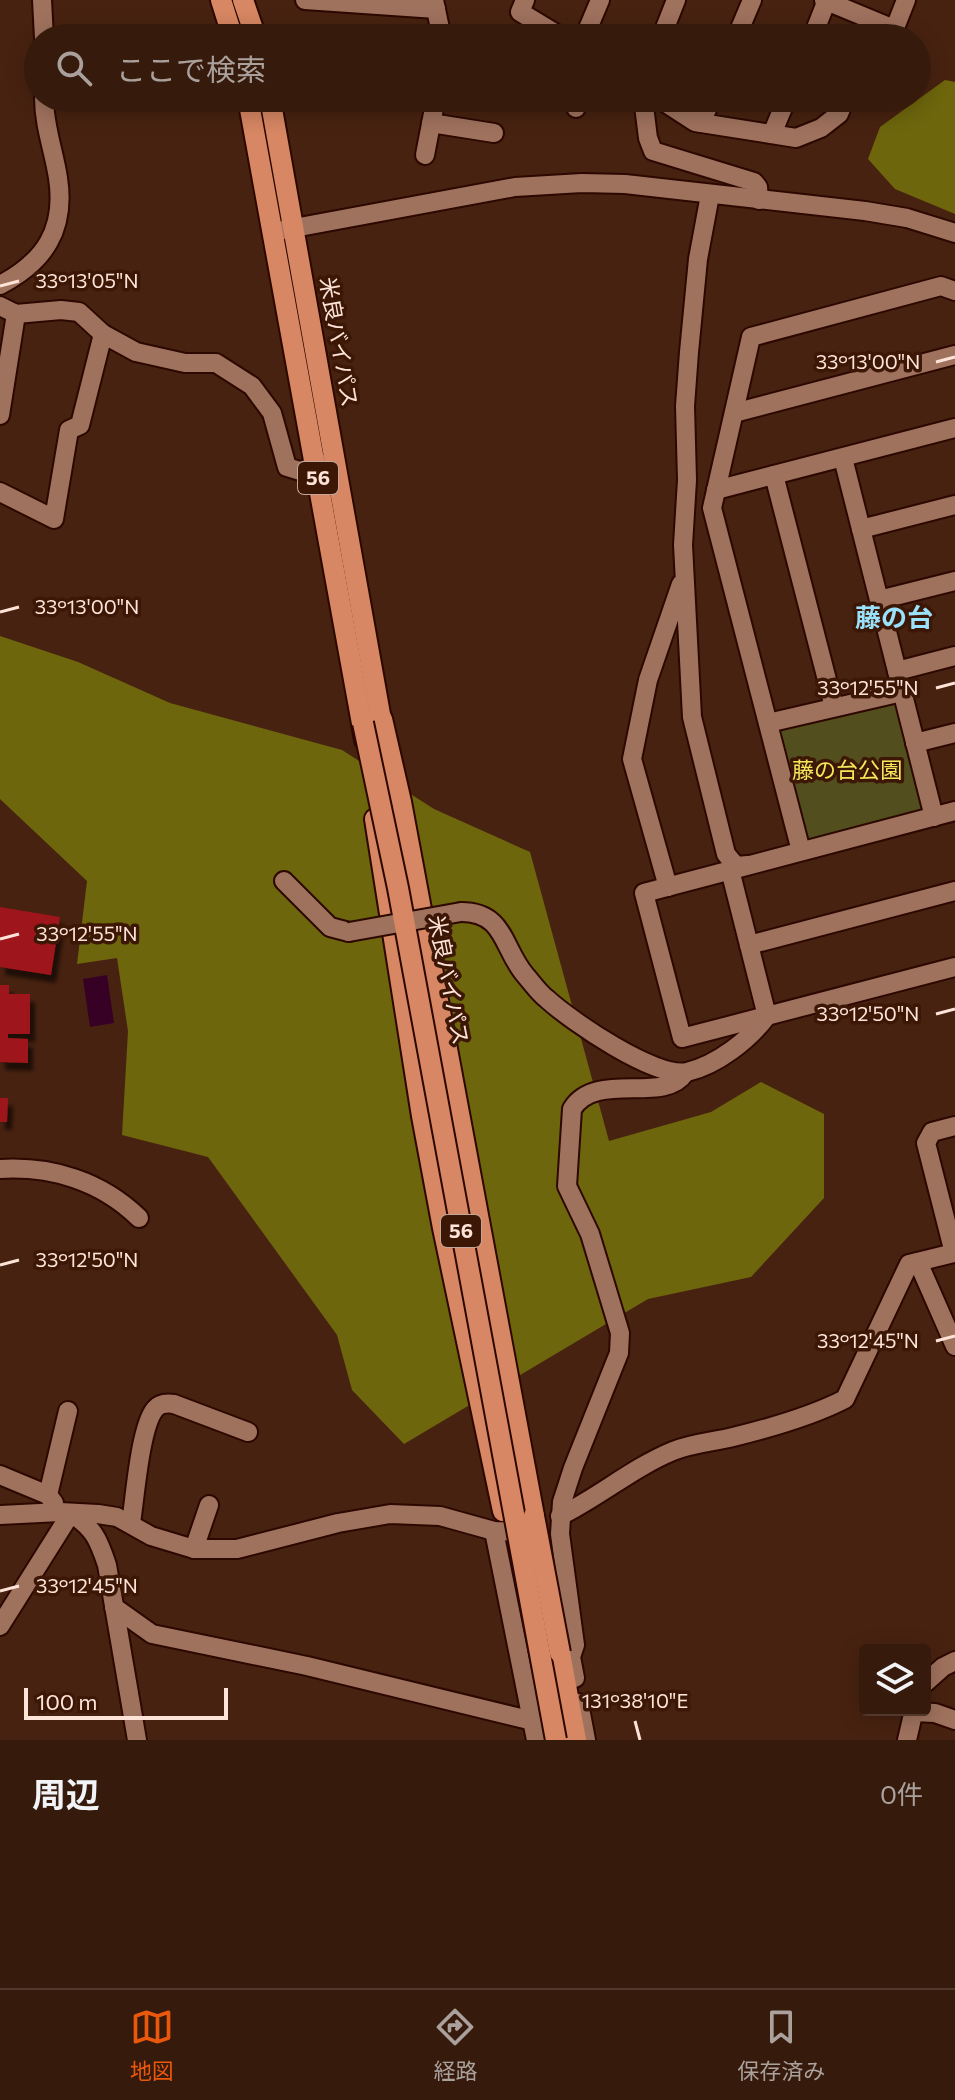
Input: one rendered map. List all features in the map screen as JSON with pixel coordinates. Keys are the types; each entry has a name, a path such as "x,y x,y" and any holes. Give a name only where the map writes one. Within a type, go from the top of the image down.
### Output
{"main road":[{"path":"221,0 229,24"},
{"path":"243,0 251,24"},
{"name":"56","path":"251,112 272,232"},
{"name":"56","path":"273,112 294,228"},
{"name":"米良バイパス","path":"294,228 335,460 400,902 556,1740"},
{"name":"米良バイパス","path":"272,232 316,468 392,803 564,1740"},
{"path":"372,721 388,912 422,1116 548,1740"},
{"path":"372,721 404,817 576,1740"}],"street":[{"path":"42,0 43,24"},
{"path":"305,0 435,4 439,24"},
{"path":"525,0 520,12 540,24"},
{"path":"590,24 600,0"},
{"path":"667,24 676,0"},
{"path":"742,24 752,0"},
{"path":"817,24 826,0 873,24"},
{"path":"896,24 906,0"},
{"path":"0,285 40,259 53,237 59,181 44,112"},
{"path":"425,155 433,112"},
{"path":"645,112 653,151 754,182 758,187 759,200"},
{"path":"680,112 695,122 796,138 821,128 840,112"},
{"path":"701,123 706,112"},
{"path":"772,134 781,112"},
{"path":"431,123 494,133"},
{"path":"272,232 515,187 562,183 625,184 886,214 955,233"},
{"path":"710,195 698,259 687,379 684,574 692,717 727,858 736,866 751,865"},
{"path":"801,851 712,508 751,337 941,286 955,291"},
{"path":"0,415 8,310 79,312 103,334 136,352 185,363 216,363 252,386 272,413 287,467 300,471 335,460"},
{"path":"0,492 54,519 69,430 80,425 103,334"},
{"path":"734,413 955,355"},
{"path":"716,490 955,428"},
{"path":"843,458 934,817"},
{"path":"774,475 834,707"},
{"path":"861,529 955,505"},
{"path":"668,887 632,759 648,680 684,574"},
{"path":"879,600 955,581"},
{"path":"897,671 955,656"},
{"path":"768,723 902,692"},
{"path":"915,743 955,733"},
{"path":"955,811 644,893 682,1038 955,967"},
{"path":"730,870 767,1016"},
{"path":"284,881 330,927 349,932 461,912 478,912 492,920 522,972 547,1000 605,1041 644,1063 685,1073"},
{"path":"749,945 955,891"},
{"path":"586,1740 571,1657 575,1645 560,1525 573,1468 619,1353 620,1333 590,1234 567,1186 572,1109 578,1098 595,1091 661,1086 681,1079 685,1073 750,1038 767,1016"},
{"path":"0,1515 66,1512 107,1515 131,1523 151,1536 194,1549 237,1549 338,1523 390,1514 440,1516 494,1531 560,1525 577,1508 624,1476 675,1451 708,1440 737,1437 845,1399 909,1264 954,1253 926,1143 932,1132 955,1126"},
{"path":"0,1169 37,1170 88,1183 108,1192 139,1218"},
{"path":"918,1262 952,1334"},
{"path":"131,1523 145,1434 155,1409 167,1403 174,1404 248,1432"},
{"path":"48,1495 68,1411"},
{"path":"0,1475 48,1495 66,1512 90,1526 100,1543 107,1565 137,1740"},
{"path":"194,1549 209,1505"},
{"path":"0,1626 66,1512"},
{"path":"114,1607 152,1634 307,1666 534,1731 494,1531"},
{"path":"931,1678 955,1661"},
{"path":"931,1713 955,1720"},
{"path":"907,1740 913,1716"}],"green space":[{"name":"藤の台公園","path":"897,697 924,804 920,811 810,840 803,836 777,734 783,726"}],"shaded area":[{"path":"945,80 955,82 955,214 895,189 868,159 880,127 901,112 931,112 931,90"},
{"path":"0,636 78,662 170,703 342,750 434,809 530,852 609,1141 711,1112 761,1082 824,1114 824,1198 751,1277 648,1299 404,1444 352,1390 337,1335 208,1157 122,1135 128,1031 117,958 77,964 87,881 0,799"},
{"path":"107,975 114,1023 90,1027 83,979"}],"building":[{"path":"0,907 60,917 51,975 0,967"},
{"path":"0,985 9,985 9,994 30,994 30,1034 8,1034 8,1038 28,1039 28,1063 0,1062"},
{"path":"0,1098 8,1098 7,1122 0,1122"}],"district":[{"name":"藤の台","path":"894,618"}]}
